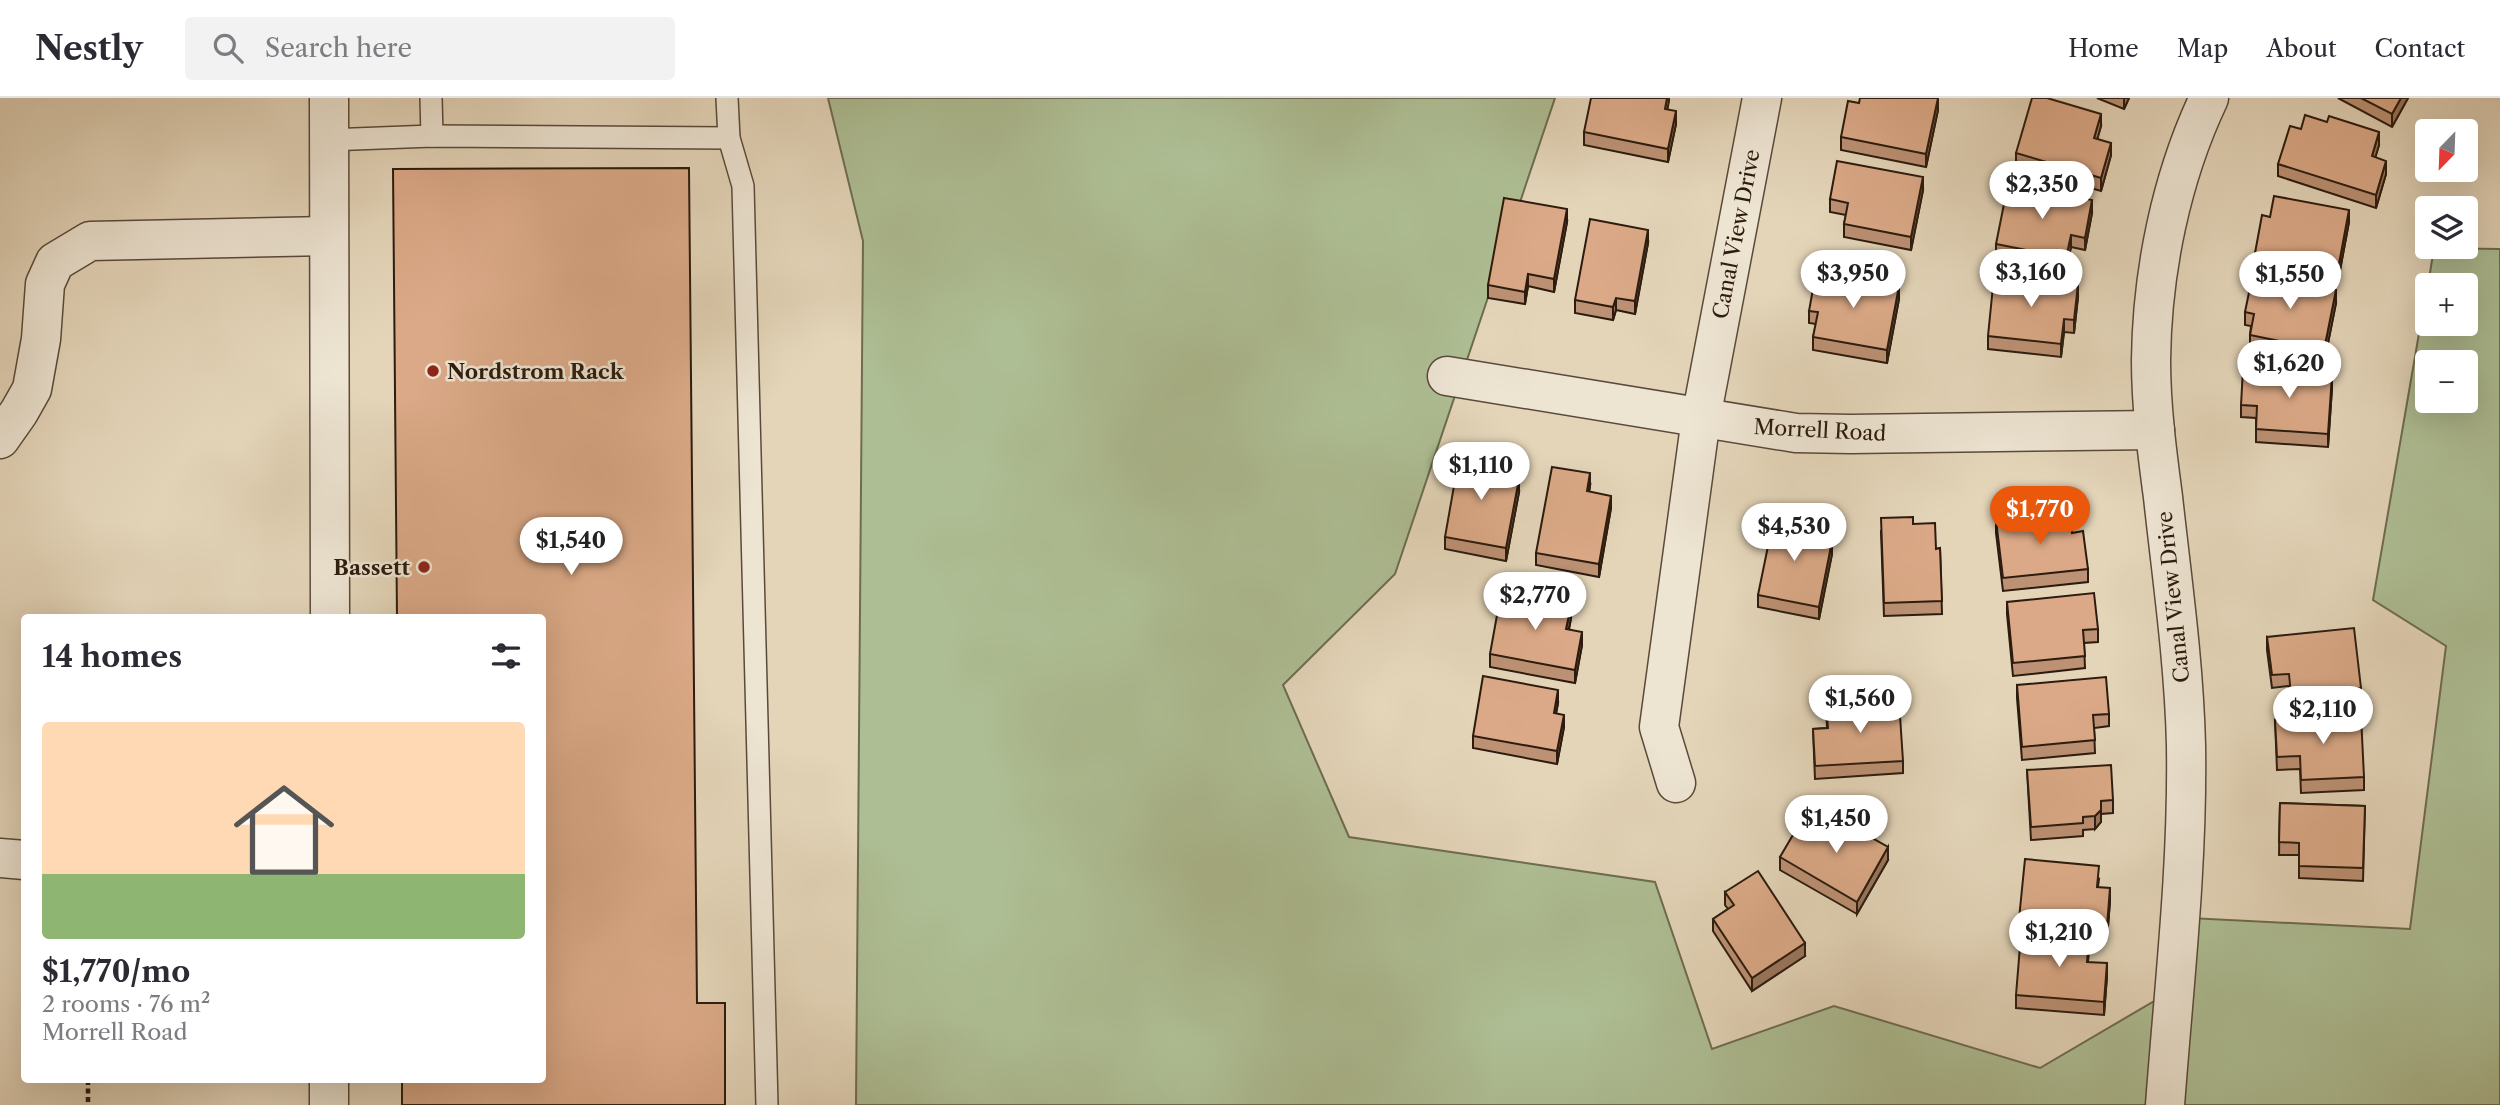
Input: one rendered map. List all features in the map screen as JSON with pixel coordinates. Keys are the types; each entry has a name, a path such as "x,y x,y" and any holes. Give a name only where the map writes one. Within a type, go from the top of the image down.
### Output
{"street":[{"path":"329,98 330,614"},
{"name":"Canal View Drive","path":"1676,783 1658,727 1701,418 1762,98"},
{"name":"Canal View Drive","path":"2165,1105 2185,841 2186,744 2177,622 2155,430 2151,360 2157,281 2175,191 2209,98"},
{"path":"0,439 32,389 41,339 45,284 55,262 90,241 328,236"},
{"name":"Morrell Road","path":"1447,376 1796,433 1852,435 2155,430"},
{"path":"0,858 21,860"},
{"path":"329,1083 329,1105"}],"lane":[{"path":"431,98 432,136"},
{"path":"727,98 729,138 743,186 767,1105"},
{"path":"328,140 432,136 729,138"}],"path":[{"path":"88,1083 88,1105"}],"green space":[{"path":"828,98 1555,98 1395,574 1283,685 1349,837 1655,882 1712,1049 1834,1006 2040,1068 2185,983 2190,918 2410,929 2446,646 2373,600 2415,357 2415,413 2478,413 2478,350 2416,350 2419,336 2478,336 2478,273 2430,273 2432,259 2478,259 2478,249 2500,249 2500,1105 856,1105 863,241"}],"building":[{"path":"1591,98 1667,98 1665,109 1676,111 1668,149 1584,132"},
{"path":"1860,98 1938,98 1926,154 1841,137 1848,101 1859,103"},
{"path":"2032,98 2047,98 2101,114 2094,138 2111,143 2101,178 2016,153"},
{"path":"2361,98 2401,98 2392,114"},
{"path":"2305,115 2327,122 2329,116 2379,132 2372,156 2386,161 2376,195 2278,164 2290,126 2301,129"},
{"path":"1837,161 1923,177 1911,237 1844,224 1848,203 1830,199"},
{"path":"689,168 697,1003 725,1003 725,1105 402,1105 402,1083 546,1083 546,614 397,614 393,169"},
{"path":"2008,184 2092,200 2085,238 2071,235 2066,258 1996,244"},
{"path":"2274,196 2349,210 2338,269 2255,253 2262,215 2270,217"},
{"path":"1504,198 1567,209 1554,279 1528,274 1525,292 1488,285"},
{"path":"1590,219 1648,230 1635,301 1616,298 1613,307 1575,300"},
{"path":"1816,272 1899,286 1887,350 1813,337 1818,312 1809,311"},
{"path":"2253,273 2336,290 2324,350 2250,335 2254,314 2245,312"},
{"path":"1994,276 2078,284 2074,320 2064,319 2061,344 1988,336"},
{"path":"2243,369 2332,375 2328,434 2256,429 2257,406 2241,405"},
{"path":"1460,452 1497,459 1495,474 1519,479 1506,548 1445,537"},
{"path":"1552,467 1590,473 1587,491 1611,496 1599,564 1536,553"},
{"path":"1775,512 1808,519 1805,537 1832,541 1819,607 1758,595"},
{"path":"2070,512 2072,533 2083,531 2088,569 2003,578 1996,520"},
{"path":"1913,517 1913,524 1935,523 1936,549 1940,548 1942,601 1884,603 1881,518"},
{"path":"1501,593 1571,606 1566,629 1582,632 1575,670 1490,654"},
{"path":"2094,593 2098,629 2083,630 2085,656 2013,663 2007,602"},
{"path":"2354,628 2361,688 2291,695 2289,674 2272,675 2267,637"},
{"path":"1483,676 1558,690 1554,713 1564,715 1557,751 1473,736"},
{"path":"2106,677 2109,714 2093,715 2095,740 2022,747 2017,685"},
{"path":"1899,701 1903,761 1815,766 1813,729 1828,728 1826,705"},
{"path":"2361,716 2364,777 2301,780 2300,756 2277,757 2275,720"},
{"path":"2111,765 2113,800 2101,801 2101,810 2095,816 2083,817 2083,823 2031,827 2027,770"},
{"path":"2280,803 2365,806 2363,868 2299,866 2299,843 2279,842"},
{"path":"1824,811 1888,847 1857,902 1780,857 1800,823 1813,831"},
{"path":"2025,859 2099,866 2097,887 2110,888 2107,926 2019,919"},
{"path":"1758,871 1805,943 1752,978 1713,919 1734,905 1725,892"},
{"path":"2021,934 2089,939 2087,962 2107,963 2104,1002 2016,995"}],"place":[{"name":"Nordstrom Rack","path":"433,371"},
{"name":"Bassett","path":"424,567"}]}
